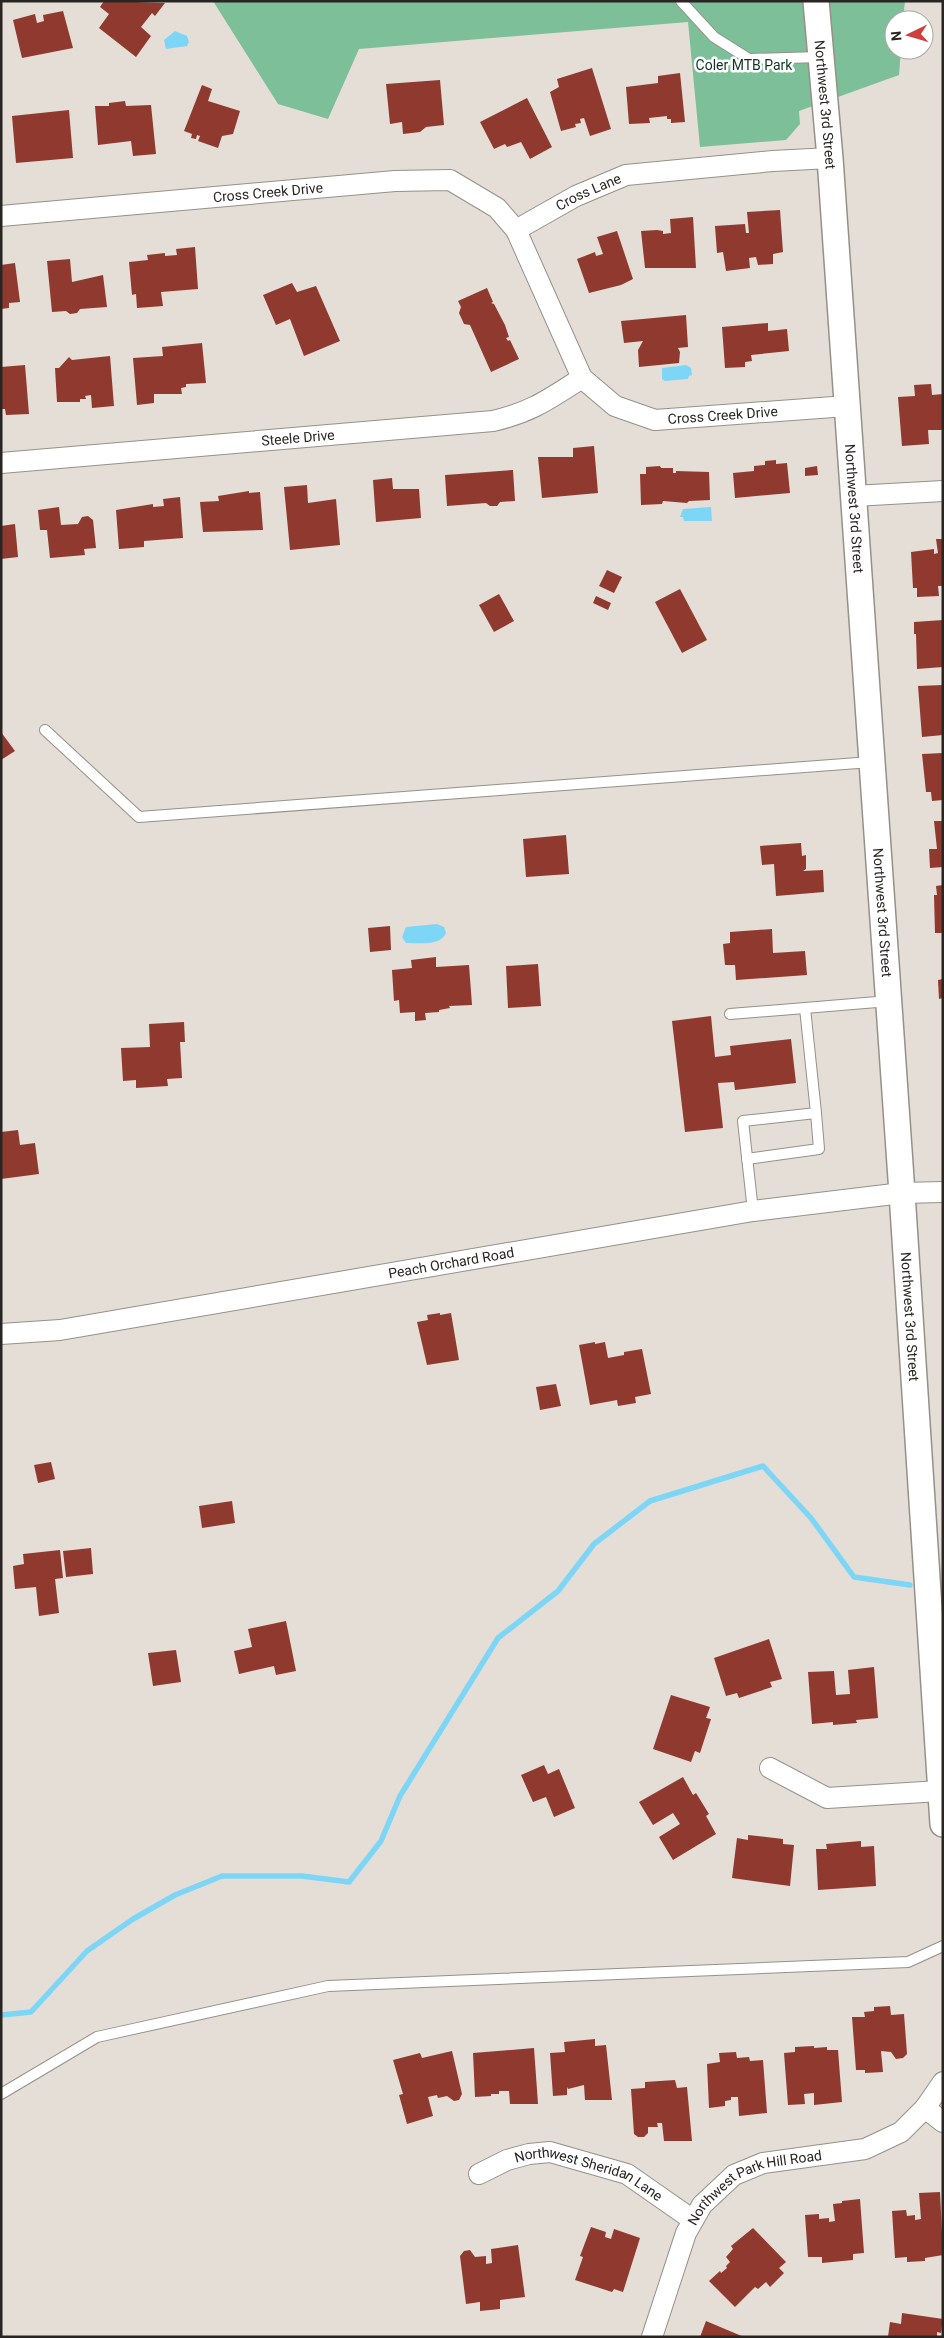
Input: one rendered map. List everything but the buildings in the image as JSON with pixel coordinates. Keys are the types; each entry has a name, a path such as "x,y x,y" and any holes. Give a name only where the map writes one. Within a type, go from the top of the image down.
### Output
{"street":[{"name":"Northwest 3rd Street","path":"816,1 830,158 854,496 943,1824"},
{"name":"Cross Lane","path":"516,230 576,196 626,175 773,161 830,158"},
{"name":"Cross Creek Drive","path":"1,216 396,181 450,180 497,208 516,230"},
{"path":"516,230 582,378"},
{"name":"Cross Creek Drive","path":"582,378 615,406 654,420 847,406"},
{"name":"Steele Drive","path":"1,463 493,421 520,415 582,378"},
{"path":"854,496 943,491"},
{"name":"Peach Orchard Road","path":"1,1334 60,1330 753,1211 902,1193 943,1192"},
{"path":"770,1768 828,1798 940,1791"},
{"name":"Northwest Park Hill Road","path":"652,2337 686,2233 702,2205 734,2175 763,2163 865,2149 901,2132 925,2108 943,2082"},
{"path":"925,2108 943,2122"},
{"name":"Northwest Sheridan Lane","path":"479,2174 506,2160 529,2154 550,2152 627,2174 693,2220"}],"lane":[{"path":"681,1 714,37 749,59 820,57"},
{"path":"45,730 139,817 871,762"},
{"path":"730,1014 889,1001"},
{"path":"747,1159 819,1149 805,1008"},
{"path":"753,1211 743,1120 816,1113"},
{"path":"1,2094 97,2037 328,1986 908,1962 943,1946"}],"green space":[{"name":"Coler MTB Park","path":"213,1 905,1 904,10 884,10 884,60 900,60 899,75 799,111 800,124 786,140 700,147 688,22 359,49 328,119 278,104"}],"water":[{"path":"175,31 187,36 189,42 187,46 166,49 164,40"},
{"path":"686,365 691,368 692,375 688,379 665,381 662,379 662,368"},
{"path":"711,507 712,521 684,521 683,517 680,517 683,509"},
{"path":"437,924 444,927 446,933 435,942 406,943 402,937 406,927"}],"waterway":[{"path":"1,2015 31,2012 87,1951 133,1919 175,1895 222,1876 302,1876 349,1882 381,1841 400,1796 498,1638 558,1591 594,1544 650,1501 763,1466 811,1518 854,1577 910,1585"}]}
